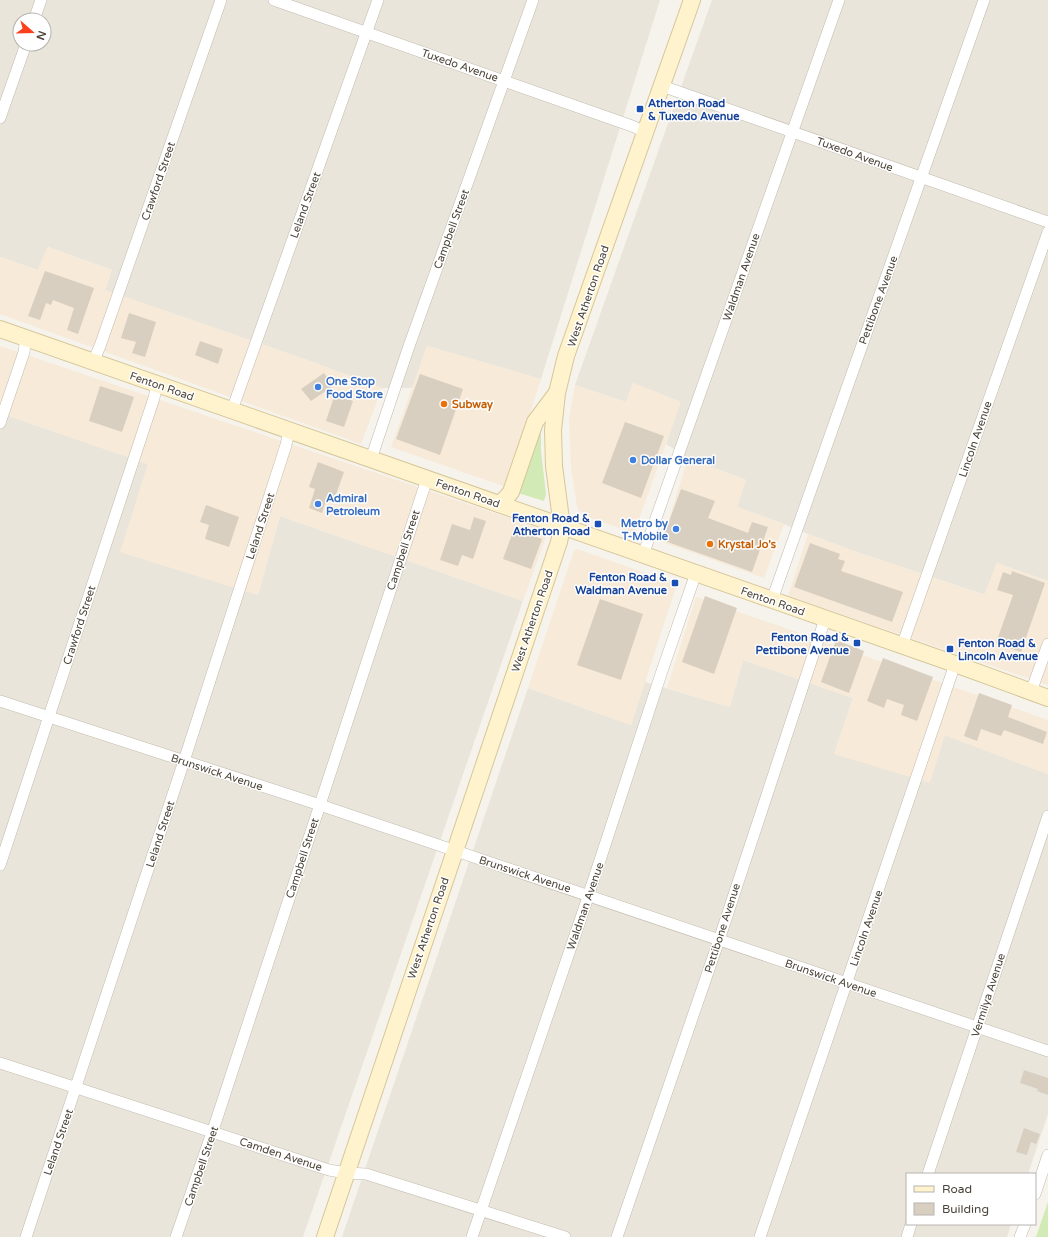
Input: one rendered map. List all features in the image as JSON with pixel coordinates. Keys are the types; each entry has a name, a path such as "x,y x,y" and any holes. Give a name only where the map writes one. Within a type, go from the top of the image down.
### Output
{"street":[{"path":"37,12 42,0"},
{"name":"Crawford Street","path":"93,362 103,338 221,0"},
{"name":"Tuxedo Avenue","path":"274,0 646,132"},
{"name":"Leland Street","path":"232,410 378,0"},
{"name":"Campbell Street","path":"371,459 408,349 533,0"},
{"name":"West Atherton Road","path":"325,1237 559,542 562,527 553,446 556,393 566,356 692,0"},
{"name":"Waldman Avenue","path":"643,555 839,0"},
{"name":"Pettibone Avenue","path":"772,600 984,0"},
{"path":"0,118 23,52"},
{"name":"Tuxedo Avenue","path":"662,86 1048,222"},
{"name":"Lincoln Avenue","path":"902,646 1048,232"},
{"name":"Fenton Road","path":"0,329 1048,698"},
{"path":"0,423 24,352 26,338"},
{"name":"Crawford Street","path":"0,865 154,398 157,384"},
{"path":"499,504 511,492 535,422 556,393"},
{"name":"Leland Street","path":"26,1237 184,761 284,453 289,430"},
{"name":"Campbell Street","path":"176,1237 427,479"},
{"name":"Waldman Avenue","path":"472,1237 696,573"},
{"name":"Pettibone Avenue","path":"617,1237 719,940 825,619"},
{"path":"1031,692 1048,644"},
{"name":"Lincoln Avenue","path":"760,1237 955,664"},
{"name":"Brunswick Avenue","path":"0,701 319,805 1048,1051"},
{"name":"Vermilya Avenue","path":"928,1173 1048,816"},
{"name":"Camden Avenue","path":"0,1063 329,1170 366,1174 564,1237"},
{"path":"1036,1191 1048,1155"},
{"path":"907,1237 911,1225"},
{"path":"1020,1237 1025,1225"}],"shaded area":[{"path":"0,0 660,0 541,379 427,346 412,388 382,388 310,361 105,290 112,270 48,247 38,270 0,257"},
{"path":"712,0 1048,0 1048,581 997,563 985,595 851,550 737,507 746,480 688,458 666,444 680,402 633,383 626,402 575,385"},
{"path":"47,247 112,270 105,290 310,361 382,388 361,444 0,314 0,257 38,270"},
{"path":"0,346 548,531 523,601 280,516 258,595 120,552 148,464 0,413"},
{"path":"427,346 541,379 506,487 391,447"},
{"path":"633,383 681,402 634,533 588,517 586,513 579,511 571,467 569,419 575,385 626,402"},
{"path":"0,413 148,464 121,552 258,595 280,516 523,601 303,1237 0,1237"},
{"path":"688,458 746,480 737,507 784,524 764,578 662,542"},
{"path":"808,534 984,595 997,563 1048,581 1048,685 788,596"},
{"path":"577,549 677,584 631,725 528,688 574,551"},
{"path":"696,597 1048,720 1048,774 945,735 930,783 834,754 853,698 743,660 730,707 667,688"},
{"path":"743,660 853,698 834,754 945,735 1048,774 1048,1114 1028,1173 906,1173 906,1225 1011,1225 1007,1237 342,1237 528,688 631,725 645,682 730,707"}],"green space":[{"path":"541,426 541,451 546,494 544,501 515,492"},
{"path":"1048,1202 1048,1237 1036,1237"}],"building":[{"path":"45,271 94,288 78,334 67,330 74,308 53,300 51,305 46,303 40,320 28,316"},
{"path":"129,313 156,322 145,357 132,353 136,342 121,338"},
{"path":"200,341 223,349 218,364 195,355"},
{"path":"324,373 333,386 311,401 301,389"},
{"path":"420,374 463,389 440,455 396,439"},
{"path":"100,386 134,397 122,432 89,421"},
{"path":"335,394 353,401 344,427 326,421"},
{"name":"Dollar General","path":"625,422 664,436 641,498 602,483"},
{"path":"318,462 344,472 335,497 328,494 322,513 309,508 315,489 309,487"},
{"path":"681,489 715,501 708,518 748,533 752,522 768,527 752,572 662,540"},
{"path":"206,505 239,517 229,547 205,539 209,525 200,522"},
{"path":"474,517 486,521 473,559 462,555 458,566 440,560 452,524 470,530"},
{"path":"514,529 542,539 531,569 503,559"},
{"path":"810,543 840,554 838,559 845,561 841,571 903,592 892,622 794,587"},
{"path":"1012,571 1045,583 1021,652 996,643 1013,595 997,590 1003,572 1011,575"},
{"path":"705,596 737,608 714,674 682,662"},
{"path":"600,599 643,614 621,680 577,665"},
{"path":"836,640 864,651 849,693 821,682"},
{"path":"883,658 933,677 917,721 901,715 904,705 887,699 884,708 867,701"},
{"path":"979,693 1012,705 1008,717 1047,732 1043,744 1004,730 1001,736 981,729 977,741 964,736"},
{"path":"1024,1070 1048,1078 1048,1095 1037,1091 1038,1089 1020,1083"},
{"path":"1024,1128 1040,1134 1036,1144 1031,1142 1027,1155 1016,1152"}],"place":[{"name":"Atherton Road & Tuxedo Avenue","path":"640,109"},
{"name":"One Stop Food Store","path":"318,387"},
{"name":"Subway","path":"444,404"},
{"name":"Dollar General","path":"633,460"},
{"name":"Admiral Petroleum","path":"318,504"},
{"name":"Fenton Road & Atherton Road","path":"598,524"},
{"name":"Metro by T-Mobile","path":"676,529"},
{"name":"Krystal Jo's","path":"710,544"},
{"name":"Fenton Road & Waldman Avenue","path":"675,583"},
{"name":"Fenton Road & Pettibone Avenue","path":"857,643"},
{"name":"Fenton Road & Lincoln Avenue","path":"950,649"}]}
